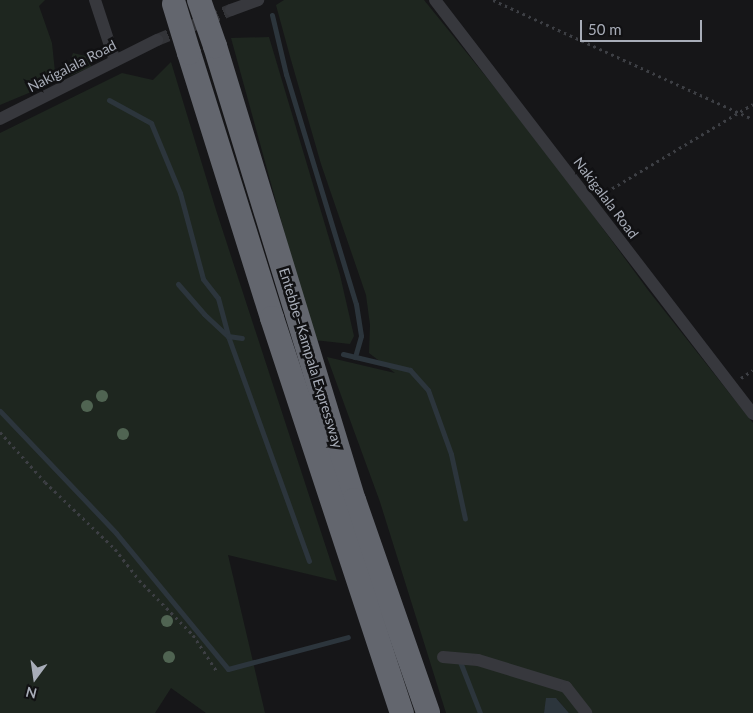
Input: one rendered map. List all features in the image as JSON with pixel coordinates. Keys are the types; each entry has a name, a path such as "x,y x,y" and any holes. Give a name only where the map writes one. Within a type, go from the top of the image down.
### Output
{"highway":[{"name":"Entebbe–Kampala Expressway","path":"199,0 215,46 354,500 428,713"},
{"name":"Entebbe–Kampala Expressway","path":"174,2 272,318 402,713"}],"street":[{"path":"95,0 115,61"},
{"path":"231,10 258,0"},
{"name":"Nakigalala Road","path":"435,0 753,414"},
{"name":"Nakigalala Road","path":"0,119 157,40"},
{"path":"443,657 478,660 566,688 586,713"}],"path":[{"path":"493,0 753,119"},
{"path":"589,201 753,104"},
{"path":"0,432 45,482 115,549 139,580 193,635 218,674"}],"shaded area":[{"path":"0,0 45,0 39,6 52,43 55,72 67,70 73,53 90,57 91,67 0,105"},
{"path":"284,0 424,0 543,147 648,290 753,423 753,713 569,713 557,699 547,698 544,713 446,713 380,502 327,357 395,373 369,353 370,325 366,295 321,164 291,60 276,5"},
{"path":"269,37 340,275 354,336 350,344 314,340 231,38"},
{"path":"171,62 216,210 337,581 228,555 265,713 206,713 171,688 155,713 0,713 0,133 122,73 153,80"},
{"path":"546,698 556,698 569,713 544,713"}],"waterway":[{"path":"272,15 286,74 356,304 361,336 355,357"},
{"path":"109,100 151,123 180,193 203,279 218,298 228,336 309,561"},
{"path":"178,284 204,314 228,336 242,338"},
{"path":"343,354 410,370 428,390 451,454 465,519"},
{"path":"0,411 116,533 228,669 348,637"},
{"path":"459,659 480,713"}],"tunnel":[{"path":"157,40 231,10"}]}
